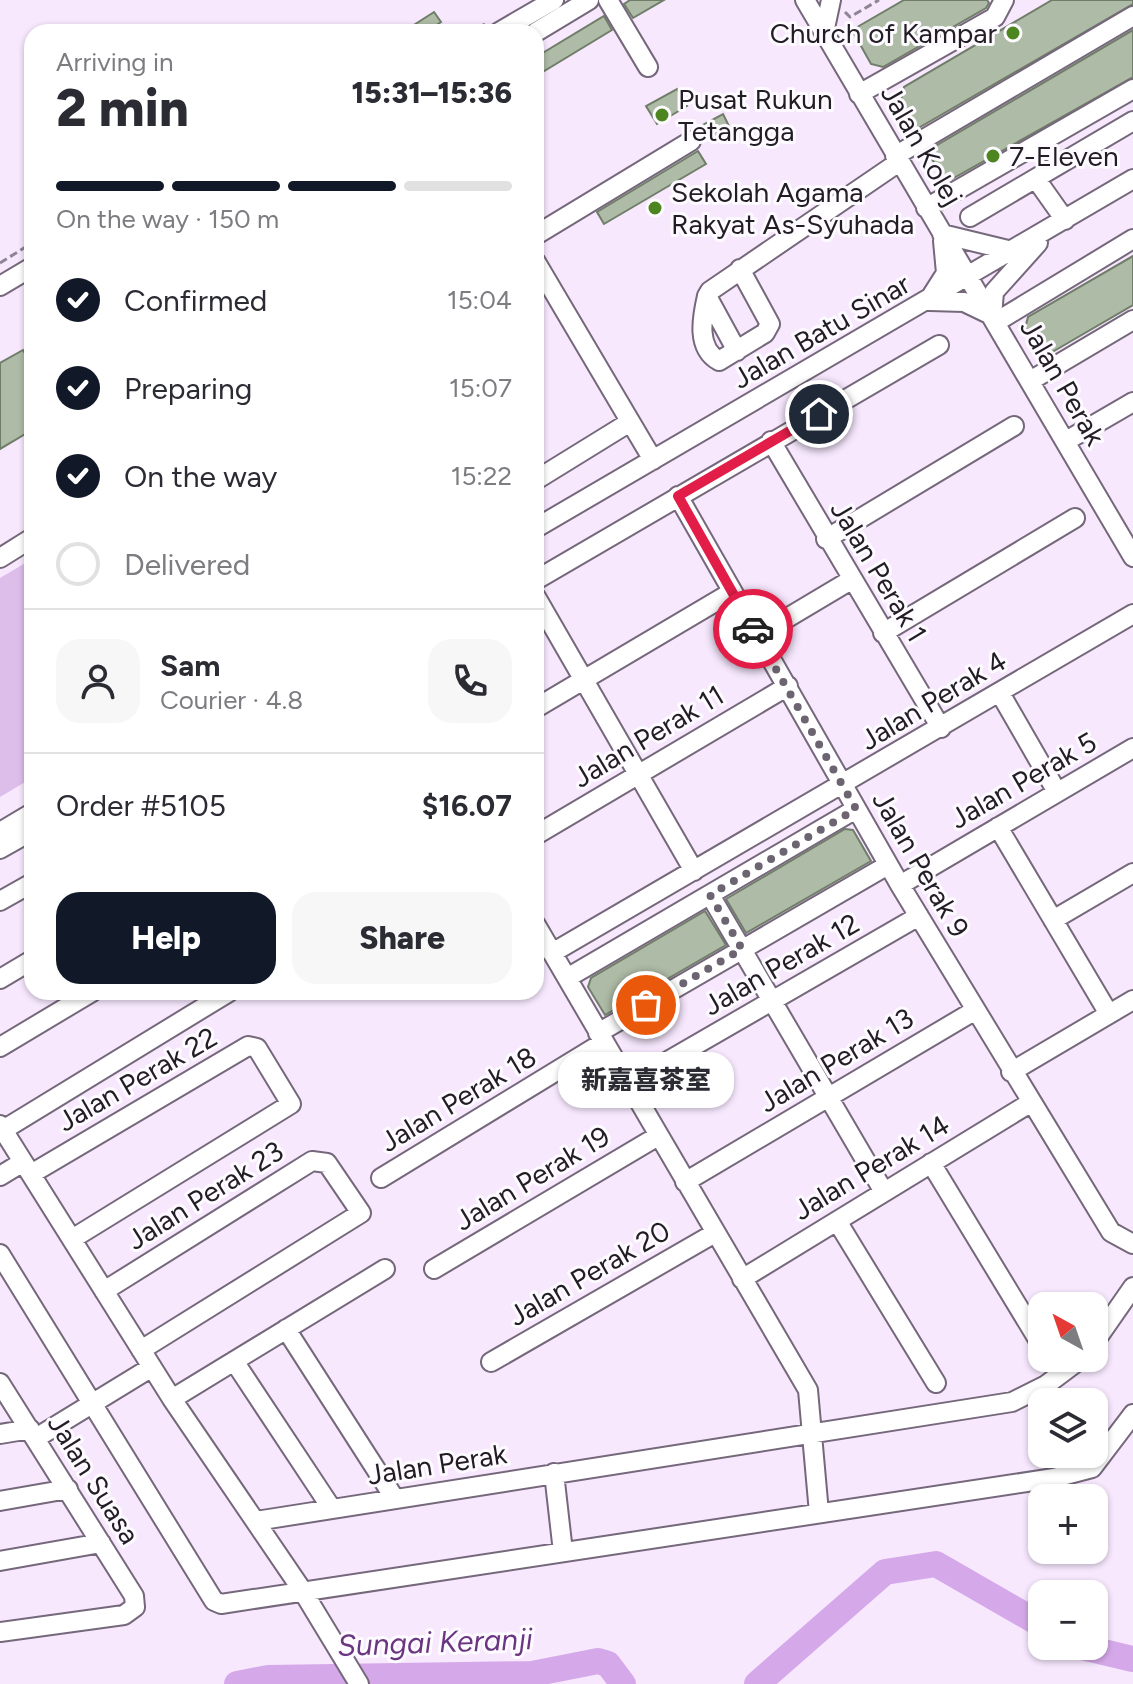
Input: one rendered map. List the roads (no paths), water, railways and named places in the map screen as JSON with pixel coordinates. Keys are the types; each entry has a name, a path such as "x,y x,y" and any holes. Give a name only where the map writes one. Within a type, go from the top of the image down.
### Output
{"street":[{"path":"513,24 554,0"},
{"path":"544,27 589,0"},
{"path":"608,0 648,67"},
{"name":"Jalan Kolej","path":"805,0 968,277"},
{"path":"859,94 995,17 1004,0"},
{"path":"824,33 837,4"},
{"path":"740,269 770,324 765,333 719,361 713,358 701,332 707,296 716,284 897,159 1133,16"},
{"path":"926,208 1133,89"},
{"path":"970,217 1133,121"},
{"path":"544,230 691,141"},
{"path":"994,319 994,292 1059,224 1036,179"},
{"name":"Jalan Batu Sinar","path":"544,523 1133,179"},
{"path":"927,301 946,273 942,234 1012,251"},
{"path":"994,319 1133,239"},
{"path":"0,286 24,272"},
{"path":"544,276 653,460"},
{"name":"Jalan Perak","path":"968,277 1133,557"},
{"path":"927,301 964,302 994,319"},
{"path":"1030,381 1133,320"},
{"path":"544,575 939,345"},
{"path":"1066,441 1133,402"},
{"path":"544,475 630,422"},
{"path":"826,539 1014,426"},
{"name":"Jalan Perak 1","path":"771,441 826,539 941,728"},
{"name":"Jalan Perak 9","path":"678,496 888,865 1011,1072 1111,1232 1133,1244"},
{"path":"883,633 1075,518"},
{"path":"0,558 24,543"},
{"path":"757,636 851,580"},
{"path":"544,703 732,592"},
{"path":"544,611 694,871"},
{"name":"Jalan Perak 4","path":"552,953 843,786 1133,614"},
{"name":"Jalan Perak 11","path":"544,830 788,686"},
{"path":"1000,693 1057,792"},
{"name":"Jalan Perak 5","path":"900,885 1133,748"},
{"path":"567,978 856,809"},
{"path":"0,832 24,818"},
{"path":"998,827 1109,1014"},
{"path":"0,849 24,836"},
{"name":"Jalan Perak 18","path":"381,1178 742,949 888,865"},
{"path":"1053,920 1133,873"},
{"path":"0,901 24,888"},
{"path":"710,895 884,1192"},
{"name":"Jalan Perak 12","path":"628,1084 919,916"},
{"path":"544,939 808,1390 809,1432 819,1513"},
{"path":"0,979 24,965"},
{"path":"0,1047 79,1000"},
{"path":"216,1000 2,1127 172,1399 302,1590 359,1684"},
{"path":"1011,1072 1133,1000"},
{"name":"Jalan Perak 13","path":"685,1182 974,1011"},
{"name":"Jalan Perak 22","path":"0,1176 27,1168 248,1046 257,1048 291,1104 72,1239"},
{"name":"Jalan Perak 14","path":"742,1279 1030,1103"},
{"name":"Jalan Perak 19","path":"434,1269 658,1136"},
{"name":"Jalan Perak 23","path":"104,1291 312,1161 327,1163 361,1213 141,1350"},
{"path":"931,1163 1028,1323"},
{"path":"837,1221 936,1383"},
{"name":"Jalan Perak 20","path":"491,1362 715,1233"},
{"path":"0,1254 214,1601 221,1604 1054,1478 1092,1468 1133,1414"},
{"path":"172,1399 385,1269"},
{"path":"1108,1323 1133,1287"},
{"path":"286,1329 395,1499"},
{"path":"234,1361 332,1509"},
{"path":"0,1434 33,1434 152,1367"},
{"name":"Jalan Perak","path":"256,1521 1012,1402 1046,1385 1063,1372"},
{"name":"Jalan Suasa","path":"0,1383 134,1596 135,1607 124,1615 0,1632"},
{"path":"554,1473 563,1552"},
{"path":"0,1501 68,1489"},
{"path":"0,1561 101,1543"}],"waterway":[{"name":"Sungai Keranji","path":"757,1684 885,1572 936,1564 1028,1617"},
{"name":"Sungai Keranji","path":"1108,1653 1133,1659"},
{"name":"Sungai Keranji","path":"237,1684 268,1678 532,1674 598,1661 608,1664 623,1684"}],"place":[{"name":"Church of Kampar","path":"1013,33"},
{"name":"Pusat Rukun Tetangga","path":"662,115"},
{"name":"7-Eleven","path":"993,156"},
{"name":"Sekolah Agama Rakyat As-Syuhada","path":"655,208"},
{"name":"新嘉喜茶室","path":"646,1005"}]}
